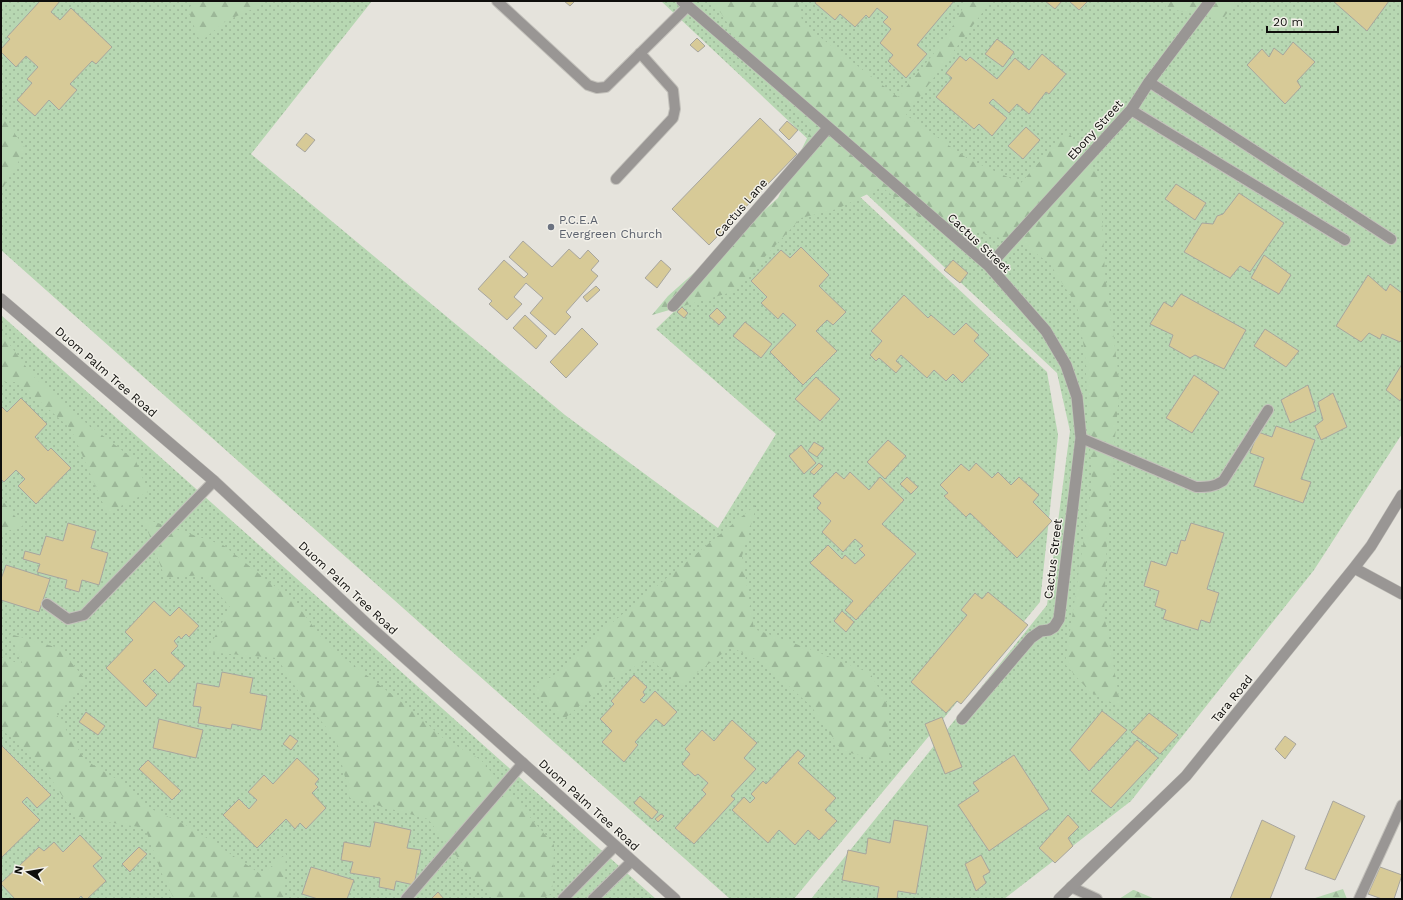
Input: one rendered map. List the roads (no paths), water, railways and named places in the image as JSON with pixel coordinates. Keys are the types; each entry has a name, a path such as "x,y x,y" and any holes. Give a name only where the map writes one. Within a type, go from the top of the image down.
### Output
{"street":[{"name":"Ebony Street","path":"989,266 1132,110 1149,82 1210,1"},
{"name":"Cactus Street","path":"685,4 989,266 1046,331 1066,365 1077,397 1081,438 1059,619 1054,627 1049,630 1041,631 1031,638 962,719"},
{"name":"Cactus Lane","path":"673,306 828,128"},
{"name":"Duom Palm Tree Road","path":"1,299 214,481 368,625 674,899"},
{"name":"Tara Road","path":"1059,899 1186,776 1371,546 1402,495"},
{"path":"1354,568 1402,594"}],"lane":[{"path":"497,1 588,85 597,88 606,87 685,4"},
{"path":"616,179 673,118 675,109 673,90 640,53"},
{"path":"1149,82 1391,238"},
{"path":"1132,110 1345,240"},
{"path":"1081,438 1196,487 1208,488 1223,481 1268,410"},
{"path":"47,604 68,620 84,615 214,481"},
{"path":"406,899 523,763"},
{"path":"1359,899 1402,805"},
{"path":"563,899 615,846"},
{"path":"594,899 632,861"},
{"path":"1071,887 1097,899"}],"place":[{"name":"P.C.E.A Evergreen Church","path":"551,227"}]}
